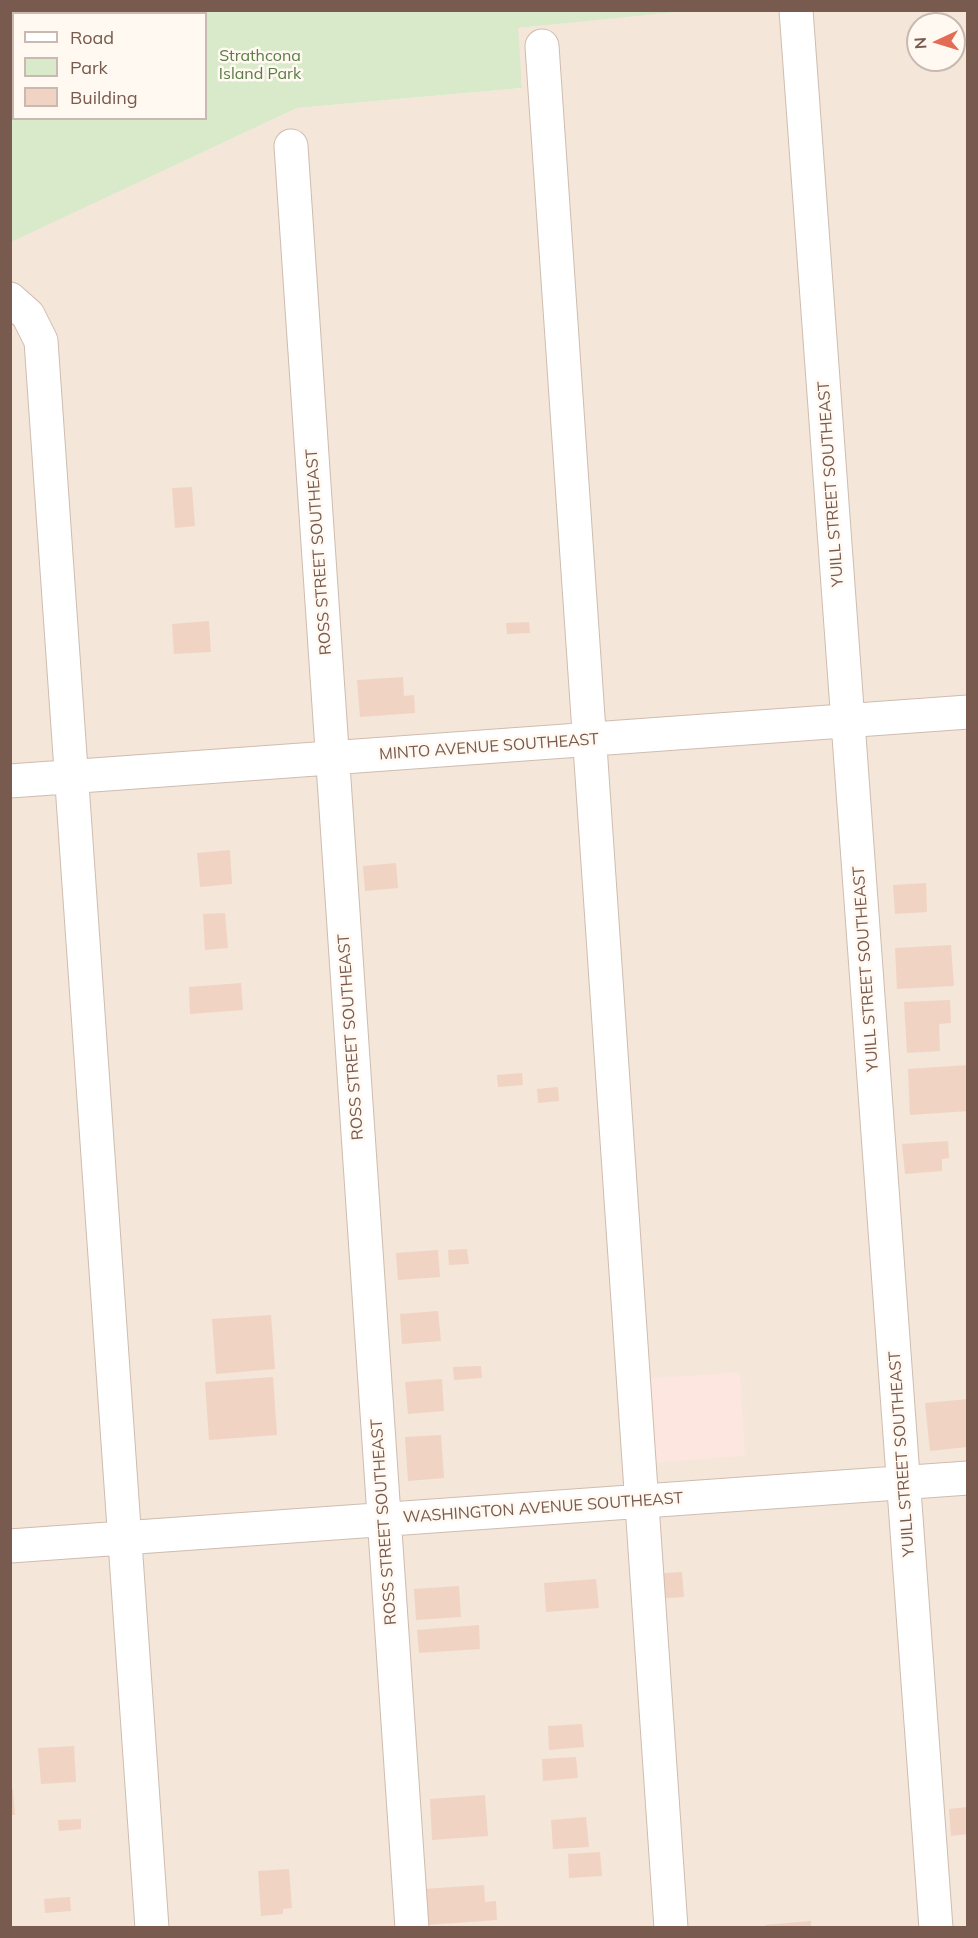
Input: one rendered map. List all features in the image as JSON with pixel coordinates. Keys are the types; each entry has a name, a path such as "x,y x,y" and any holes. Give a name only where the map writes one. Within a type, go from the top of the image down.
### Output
{"street":[{"name":"YUILL STREET SOUTHEAST","path":"796,10 936,1928"},
{"path":"542,46 671,1928"},
{"name":"ROSS STREET SOUTHEAST","path":"291,146 412,1928"},
{"path":"10,299 28,315 41,341 152,1928"},
{"name":"MINTO AVENUE SOUTHEAST","path":"10,781 968,712"},
{"name":"WASHINGTON AVENUE SOUTHEAST","path":"10,1546 968,1478"}],"shaded area":[{"path":"685,10 967,11 967,1927 11,1927 10,242 297,108 522,88 517,28"},
{"path":"740,1372 745,1456 651,1463 645,1379"}],"green space":[{"name":"Strathcona Island Park","path":"11,10 685,11 518,28 522,88 297,108 11,242"}],"building":[{"path":"192,487 195,526 175,528 172,488"},
{"path":"209,621 211,652 174,654 172,624"},
{"path":"529,622 530,633 507,634 506,623"},
{"path":"403,677 404,696 414,695 415,713 360,717 357,680"},
{"path":"230,850 232,884 200,887 197,853"},
{"path":"396,863 398,888 365,891 363,866"},
{"path":"926,883 927,912 895,914 893,885"},
{"path":"225,913 228,948 205,950 203,914"},
{"path":"951,945 954,986 897,989 895,948"},
{"path":"241,983 243,1010 190,1014 189,987"},
{"path":"950,1000 951,1023 939,1024 940,1051 907,1053 904,1002"},
{"path":"968,1065 968,1111 910,1115 908,1069"},
{"path":"522,1073 523,1085 498,1087 497,1075"},
{"path":"558,1087 559,1101 538,1103 537,1089"},
{"path":"948,1141 949,1158 942,1159 942,1171 905,1174 902,1144"},
{"path":"467,1249 469,1264 449,1265 448,1250"},
{"path":"438,1250 440,1277 398,1280 396,1253"},
{"path":"438,1311 441,1341 402,1344 400,1314"},
{"path":"271,1315 275,1369 216,1374 212,1319"},
{"path":"481,1366 482,1378 454,1380 453,1367"},
{"path":"273,1377 277,1435 209,1440 205,1382"},
{"path":"442,1379 444,1411 408,1414 405,1382"},
{"path":"968,1399 968,1447 930,1451 925,1403"},
{"path":"441,1435 444,1478 408,1481 405,1437"},
{"path":"682,1572 684,1597 652,1599 650,1574"},
{"path":"596,1579 599,1608 546,1612 544,1583"},
{"path":"459,1586 461,1617 416,1620 414,1589"},
{"path":"479,1625 480,1649 419,1653 417,1630"},
{"path":"582,1724 584,1747 549,1750 548,1726"},
{"path":"74,1746 76,1782 41,1784 38,1748"},
{"path":"576,1757 578,1778 543,1781 542,1759"},
{"path":"10,1789 13,1789 15,1815 10,1815"},
{"path":"485,1795 488,1836 432,1840 430,1799"},
{"path":"968,1807 968,1834 951,1836 949,1809"},
{"path":"586,1817 589,1847 553,1849 551,1820"},
{"path":"81,1819 81,1829 59,1831 58,1820"},
{"path":"600,1852 602,1876 569,1878 568,1854"},
{"path":"289,1869 292,1908 283,1909 283,1914 261,1916 258,1871"},
{"path":"484,1885 485,1902 496,1901 497,1920 426,1925 423,1889"},
{"path":"70,1897 71,1911 45,1913 44,1899"},
{"path":"811,1921 811,1928 766,1928 765,1925"}]}
